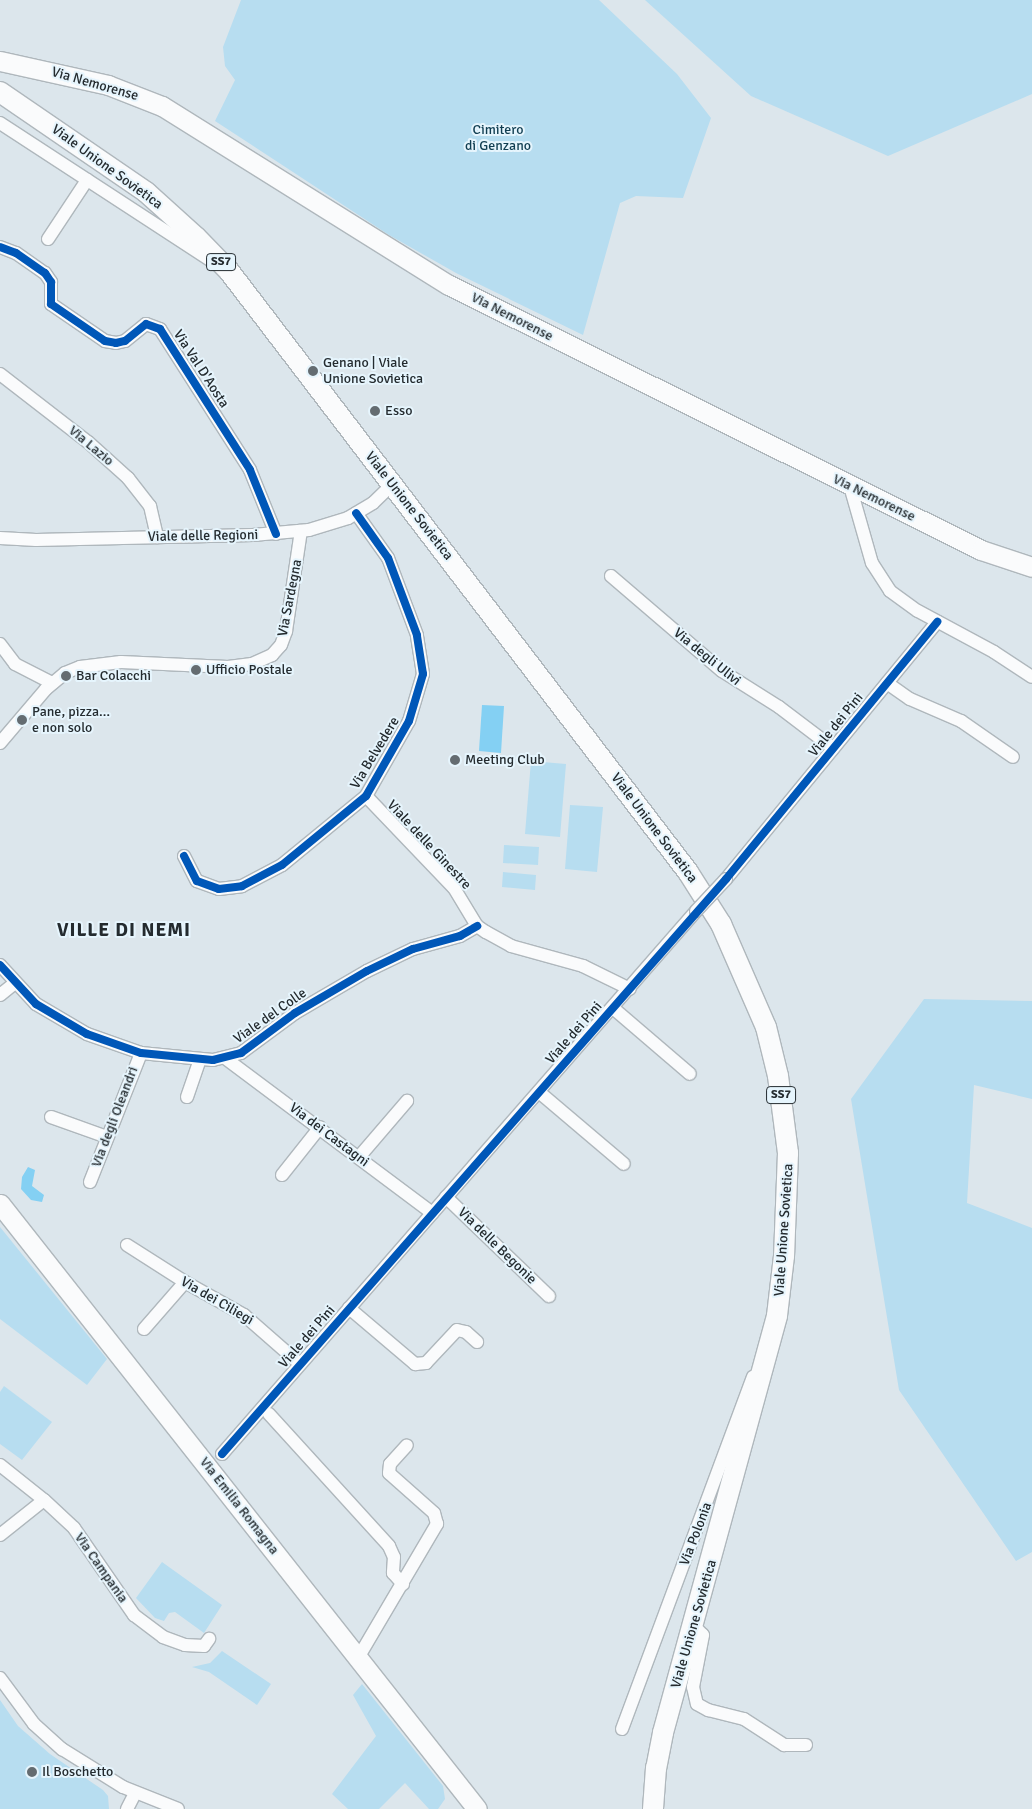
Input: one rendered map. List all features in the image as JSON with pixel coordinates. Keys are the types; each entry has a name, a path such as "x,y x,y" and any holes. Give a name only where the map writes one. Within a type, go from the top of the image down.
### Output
{"main road":[{"name":"Via Nemorense","path":"0,61 108,85 162,106 441,280 981,550 1032,568"},
{"name":"Viale Unione Sovietica","path":"0,92 146,192 196,237 229,272 688,872 721,924 747,979 774,1055 788,1152 784,1256 773,1340 659,1749 653,1809"},
{"name":"Via Emilia Romagna","path":"0,1204 477,1809"}],"street":[{"name":"Viale Unione Sovietica","path":"0,123 180,244 229,272"},
{"path":"48,239 87,180"},
{"name":"Via Val D'Aosta","path":"0,247 16,252 42,271 51,282 51,304 104,340 116,343 125,341 146,324 160,329 250,470 276,534"},
{"name":"Via Lazio","path":"0,374 88,442 134,485 152,509 157,537"},
{"name":"Viale delle Regioni","path":"0,538 30,540 276,534 301,531 331,525 356,513 392,484"},
{"path":"850,486 866,547 878,574 896,596 1032,677"},
{"name":"Via Belvedere","path":"184,856 192,874 201,884 219,889 242,886 291,859 366,796 412,715 423,667 417,635 394,571 381,546 356,513"},
{"name":"Via Sardegna","path":"0,743 52,683 68,671 96,664 222,667 245,665 268,657 281,644 286,631 301,531"},
{"name":"Via degli Ulivi","path":"611,576 722,671 779,706 833,748"},
{"name":"Viale dei Pini","path":"222,1454 726,879 937,622"},
{"path":"0,644 15,664 52,683"},
{"path":"887,683 910,699 961,721 1013,757"},
{"name":"Viale delle Ginestre","path":"366,796 454,888 477,926 501,942 575,963 630,989"},
{"name":"Viale del Colle","path":"0,965 14,983 43,1009 78,1030 141,1052 200,1060 226,1058 242,1053 294,1013 367,971 413,949 460,936 477,926"},
{"path":"0,995 14,983"},
{"path":"613,1008 690,1074"},
{"name":"Via degli Oleandri","path":"90,1182 141,1052"},
{"name":"Via dei Castagni","path":"226,1058 432,1213"},
{"path":"187,1097 200,1060"},
{"path":"539,1092 624,1164"},
{"path":"359,1157 407,1101"},
{"path":"51,1117 107,1137"},
{"path":"282,1175 320,1128"},
{"name":"Via delle Begonie","path":"446,1197 549,1296"},
{"name":"Via dei Ciliegi","path":"127,1245 184,1282 251,1320 300,1364"},
{"path":"144,1329 184,1282"},
{"path":"349,1308 416,1364 426,1363 457,1330 466,1332 477,1342"},
{"name":"Via Polonia","path":"622,1728 709,1498 742,1403 773,1340"},
{"path":"269,1414 390,1546 394,1557 392,1574 403,1584"},
{"path":"358,1658 434,1532 438,1520 432,1511 391,1476 390,1464 407,1445"},
{"name":"Via Campania","path":"0,1465 44,1500 79,1534 134,1616 163,1637 185,1646 204,1646 209,1639"},
{"path":"0,1535 44,1500"},
{"path":"693,1625 703,1635 694,1688 697,1704 708,1710 744,1719 784,1745 806,1745"},
{"path":"0,1678 47,1738 91,1769 135,1793 178,1809"},
{"path":"127,1809 135,1793"}],"green space":[{"name":"Cimitero di Genzano","path":"241,0 599,0 677,74 711,118 683,198 636,196 620,203 583,335 456,273 389,235 215,121 235,80 225,66 223,47"},
{"path":"645,0 1032,0 1032,94 888,156 751,96"},
{"path":"531,761 566,764 560,837 525,834"},
{"path":"570,805 603,807 597,872 565,869"},
{"path":"504,845 539,847 538,865 503,863"},
{"path":"503,872 536,875 535,890 502,887"},
{"path":"924,999 1032,1001 1032,1099 974,1085 967,1203 1032,1228 1032,1552 1016,1561 899,1390 851,1099"},
{"path":"0,1227 107,1359 87,1385 0,1319"},
{"path":"4,1386 52,1422 22,1460 0,1444 0,1392"},
{"path":"162,1562 222,1605 204,1633 175,1612 169,1613 164,1621 155,1618 136,1598"},
{"path":"222,1651 271,1684 257,1705 209,1672 192,1667 210,1663"},
{"path":"362,1684 443,1786 445,1799 438,1809 429,1809 405,1783 379,1809 348,1809 332,1794 376,1736 353,1695"},
{"path":"0,1700 18,1726 50,1754 103,1790 108,1796 109,1809 0,1809"}],"water":[{"path":"482,705 504,706 501,753 479,751"},
{"path":"28,1167 35,1170 32,1186 44,1195 42,1202 31,1200 21,1189 22,1177"}],"cycle path":[{"path":"0,247 16,253 45,273 51,282 51,304 105,341 116,343 125,341 146,324 160,329 250,470 276,534"},
{"path":"184,856 197,881 219,889 242,886 282,865 366,796 409,721 423,674 417,635 388,558 356,513"},
{"path":"222,1454 726,879 937,622"},
{"path":"0,965 36,1004 87,1034 141,1053 213,1060 241,1053 295,1013 367,971 413,949 460,936 477,926"}],"place":[{"name":"Genano | Viale Unione Sovietica","path":"313,371"},
{"name":"Esso","path":"375,411"},
{"name":"Ufficio Postale","path":"196,670"},
{"name":"Bar Colacchi","path":"66,676"},
{"name":"Pane, pizza… e non solo","path":"22,720"},
{"name":"Meeting Club","path":"455,760"},
{"name":"Il Boschetto","path":"32,1772"}],"district":[{"name":"VILLE DI NEMI","path":"124,931"}]}
